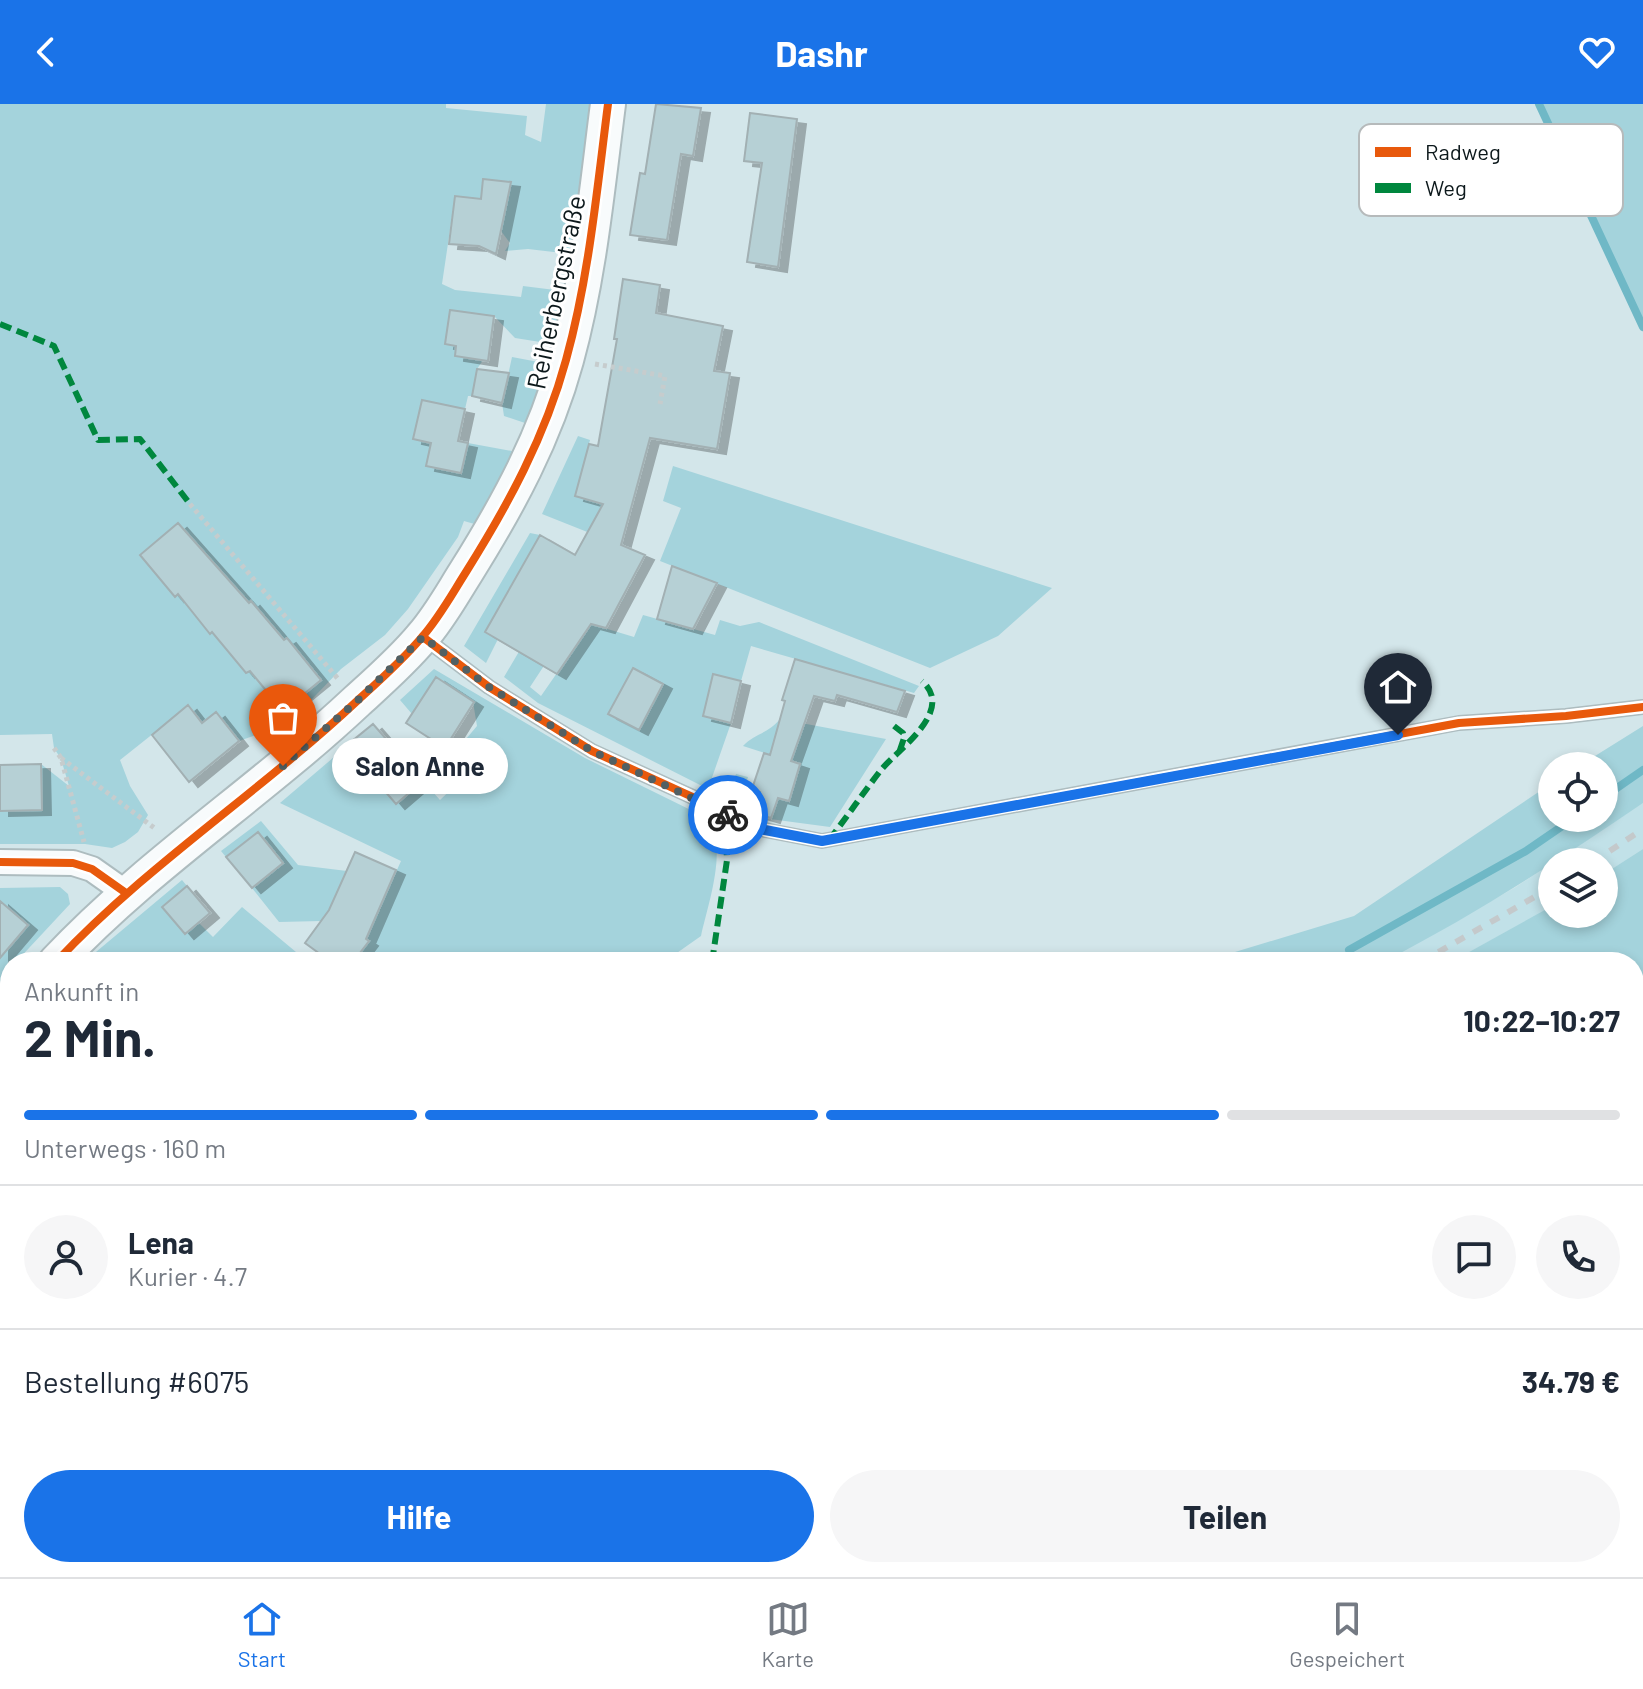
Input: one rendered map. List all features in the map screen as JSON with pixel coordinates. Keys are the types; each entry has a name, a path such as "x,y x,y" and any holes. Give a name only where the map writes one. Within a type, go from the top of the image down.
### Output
{"street":[{"name":"Reiherbergstraße","path":"66,952 126,893 183,849 357,701 423,637 494,527 525,472 567,359 591,237 608,104"},
{"path":"0,862 73,863 92,869 126,893"}],"lane":[{"path":"423,637 489,687 592,751 765,830 822,841 1459,723 1643,707"}],"path":[{"path":"567,359 665,376 660,404"},
{"path":"190,504 344,687"},
{"path":"54,748 61,758 183,849"},
{"path":"61,758 92,869"}],"shaded area":[{"path":"0,104 446,104 446,108 527,116 525,135 541,142 546,104 591,104 571,254 528,249 505,251 510,243 501,231 510,182 483,179 481,199 455,196 442,284 455,290 521,297 523,286 563,291 553,344 515,338 494,316 450,310 445,344 456,346 455,356 474,359 476,349 490,350 477,369 472,396 468,396 465,409 422,400 413,439 431,443 426,466 461,473 468,443 517,452 478,525 464,521 458,537 408,609 385,635 341,669 289,723 239,741 216,712 202,723 188,706 120,760 130,786 148,815 138,832 112,848 85,844 0,844 0,811 41,810 41,764 69,786 61,759 54,748 52,734 0,735"},
{"path":"1539,104 1643,104 1643,327 1590,216 1623,216 1623,124 1547,124"},
{"path":"512,357 549,364 528,424 504,416 502,403"},
{"path":"578,436 590,440 575,496 630,511 615,543 542,514"},
{"path":"673,466 1052,588 998,636 930,668 660,561 681,508 663,501"},
{"path":"530,533 540,535 485,631 498,639 486,663 464,646"},
{"path":"547,604 576,617 530,687 541,696 591,624 634,637 643,615 715,635 720,620 740,626 759,622 919,686 914,693 751,646 741,681 713,675 703,716 731,723 708,789 538,703 504,677"},
{"path":"434,669 585,758 707,818 713,830 717,859 701,936 678,952 361,952 369,941 329,911 321,921 279,922 252,888 282,863 258,832 226,857 221,851 261,821 298,865 347,871 380,908 401,861 280,803 347,746 423,781 440,800 483,759 466,739 477,726 473,702 412,714 400,700"},
{"path":"780,719 886,739 830,827 770,819 728,799 736,774 748,777 745,787 788,801 800,764 743,746"},
{"path":"1643,726 1643,803 1618,820 1618,752 1601,752"},
{"path":"1538,792 1538,832 1600,832 1575,848 1538,848 1538,872 1402,952 1235,952 1354,916"},
{"path":"1643,803 1643,849 1618,865 1618,848 1575,848 1599,832 1618,832 1618,820"},
{"path":"1643,849 1643,952 1469,952 1538,914 1538,928 1618,928 1618,865"},
{"path":"1538,872 1538,914 1535,916 1469,952 1401,952"},
{"path":"182,880 187,886 162,907 185,934 199,923 213,937 242,907 296,952 96,952"},
{"path":"60,887 68,894 70,904 25,952 0,952 0,888"}],"building":[{"path":"656,104 701,108 693,156 681,154 667,240 630,235 640,173 645,174"},
{"path":"750,113 797,119 778,267 747,262 762,163 744,161"},
{"path":"483,179 511,182 496,254 479,246 449,244 455,196 481,199"},
{"path":"623,279 660,285 656,313 723,326 714,371 730,373 717,449 650,438 621,545 645,555 606,628 591,624 557,674 485,632 540,535 575,555 603,504 575,496 589,444 598,446 617,339 614,339"},
{"path":"450,310 494,316 488,361 455,356 456,346 445,344"},
{"path":"477,369 509,373 502,403 472,396"},
{"path":"422,400 465,409 458,441 468,443 461,473 426,466 431,443 413,439"},
{"path":"178,523 284,640 287,638 321,680 283,711 250,671 246,673 140,555"},
{"path":"672,566 717,583 693,629 657,619"},
{"path":"795,659 905,691 897,712 837,695 835,701 814,696 791,761 800,764 789,801 778,798 771,818 754,813 760,792 752,789 764,753 770,755"},
{"path":"633,668 663,684 639,730 608,714"},
{"path":"713,674 741,681 731,723 703,716"},
{"path":"436,677 474,702 445,748 406,723"},
{"path":"188,705 202,723 216,712 239,741 189,782 152,735"},
{"path":"373,724 423,781 396,804 346,746"},
{"path":"41,764 42,810 0,811 0,765"},
{"path":"258,832 283,863 252,888 226,857"},
{"path":"355,852 396,870 366,939 369,941 361,952 317,952 305,943 329,910"},
{"path":"187,886 210,913 185,934 162,907"},
{"path":"0,901 28,925 5,952 0,952"}],"waterway":[{"path":"1539,104 1548,124"},
{"path":"1591,216 1643,327"},
{"path":"1618,787 1643,770"},
{"path":"1349,950 1526,851 1554,832"}],"railway":[{"path":"1614,848 1643,829"},
{"path":"1438,952 1538,895"}],"marked path":[{"path":"0,324 54,346 98,440 140,439 190,504"},
{"path":"829,840 881,770 910,741 928,717 932,705 931,693 922,681"},
{"path":"894,726 903,733 904,738 899,753"},
{"path":"713,952 727,860 725,814"}],"cycle path":[{"path":"66,952 128,893 282,767 374,686 415,646 445,606 511,496 557,388 574,329 586,265 608,104"},
{"path":"423,637 489,687 592,751 765,830 822,841 1459,723 1643,707"},
{"path":"0,862 73,863 92,869 126,893"}],"way so far":[{"path":"283,766 423,637 489,687 592,751 728,815"}],"place":[{"name":"Salon Anne","path":"283,766"}],"route":[{"path":"728,815 765,830 822,841 1398,735"}]}
